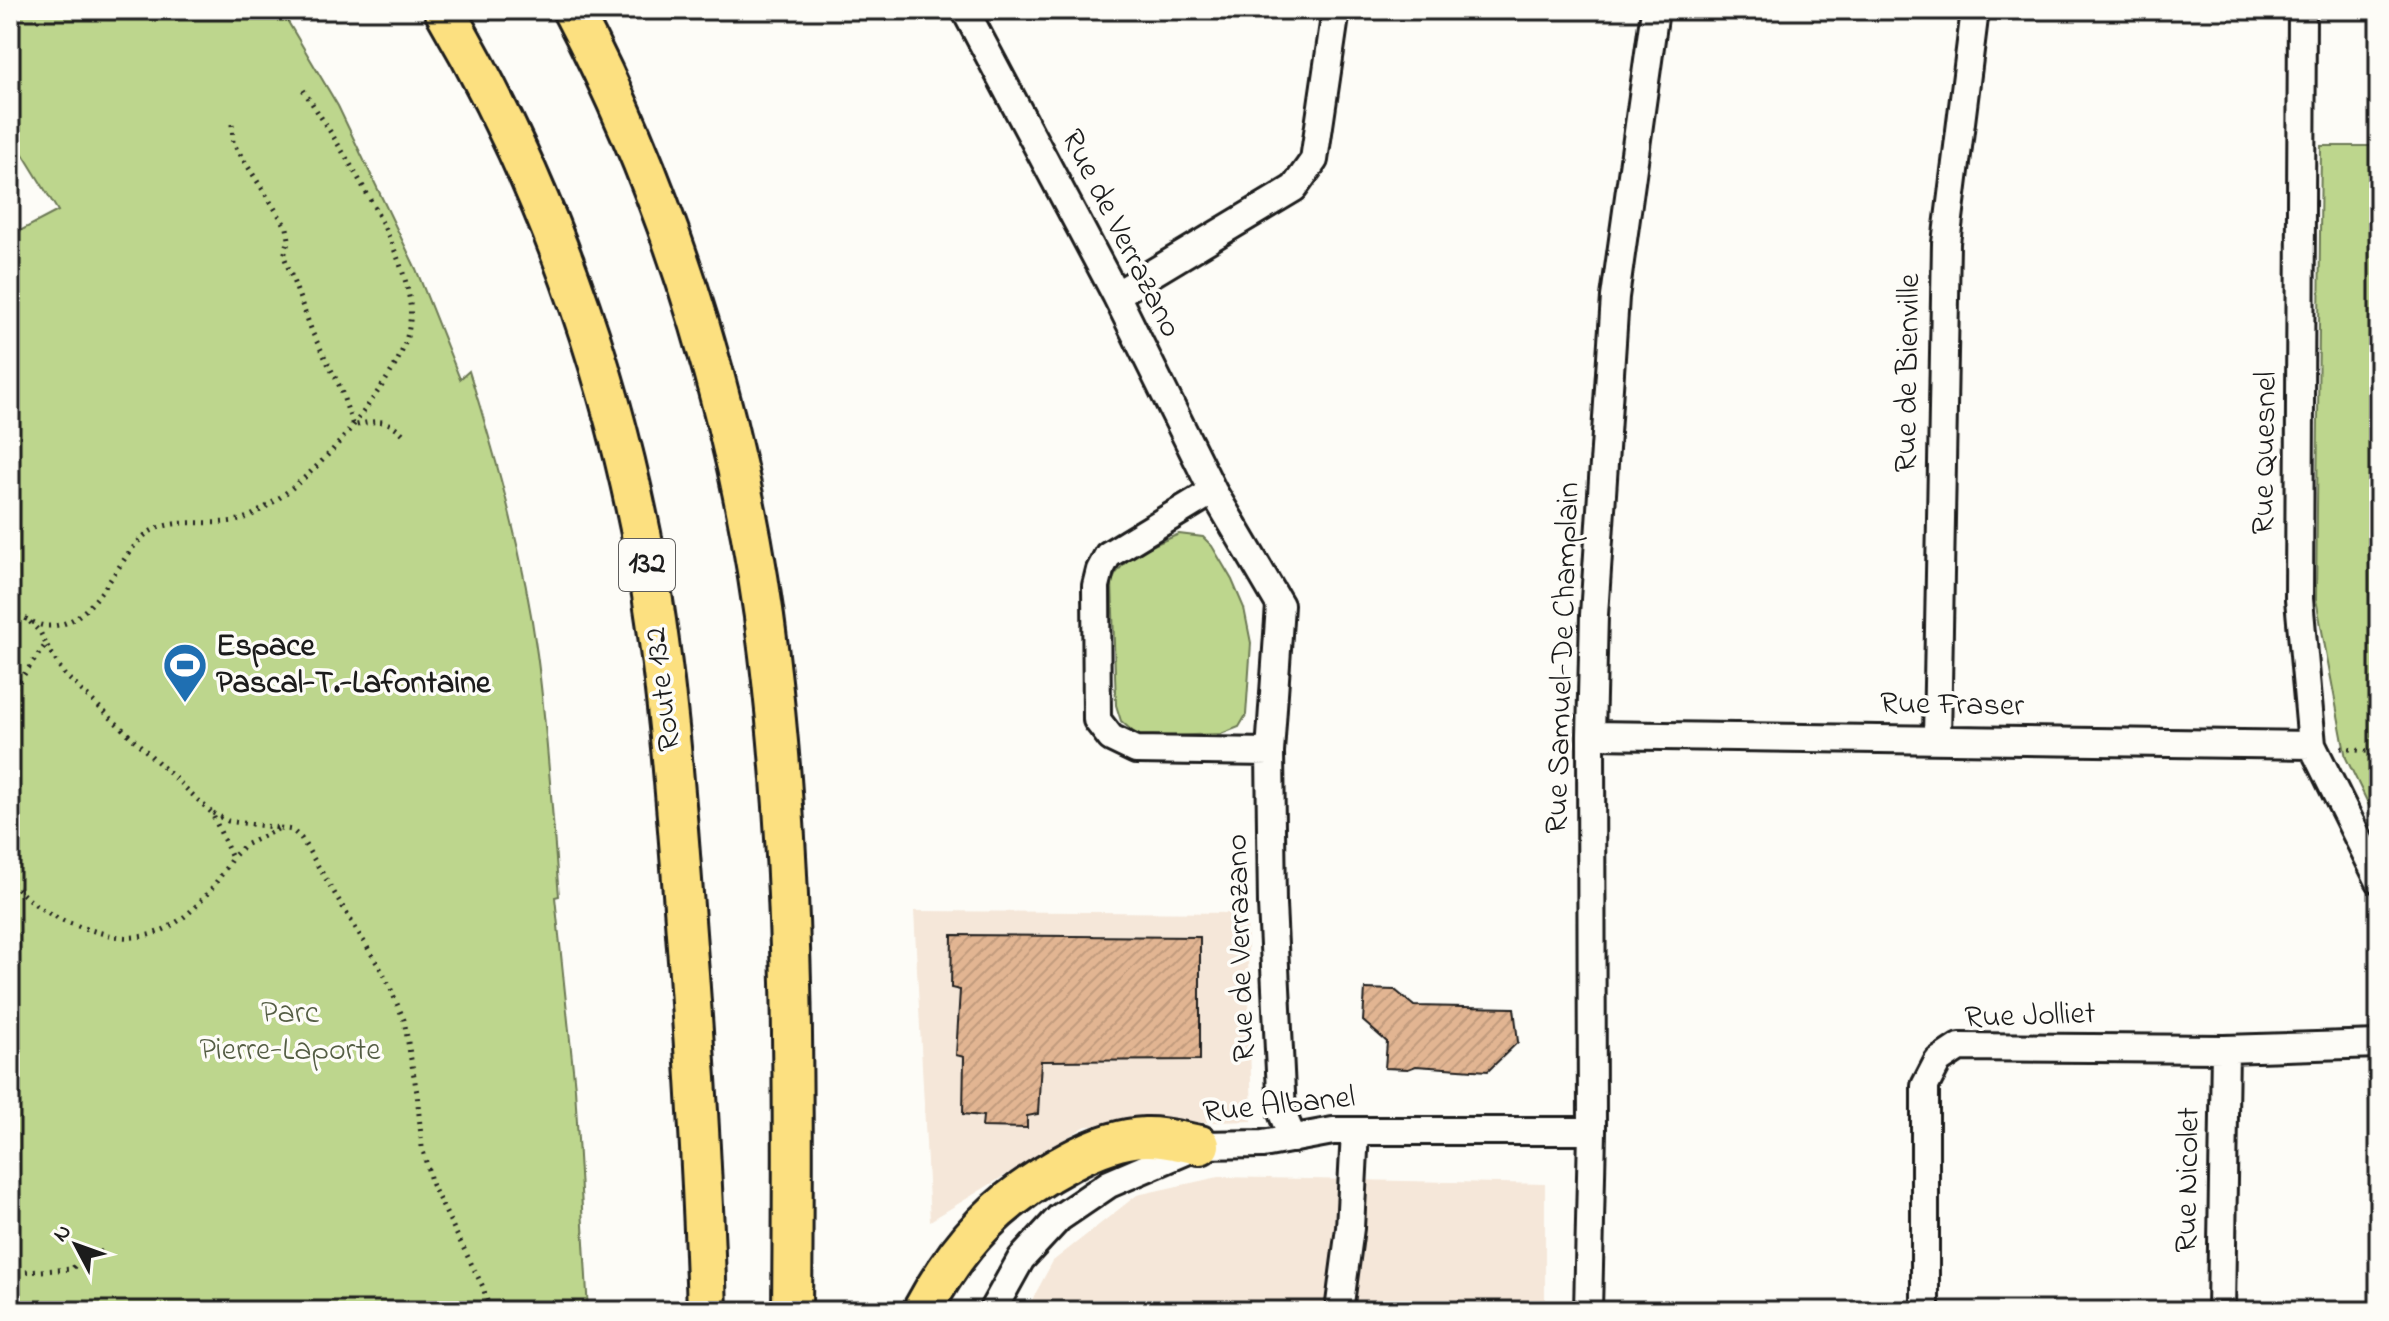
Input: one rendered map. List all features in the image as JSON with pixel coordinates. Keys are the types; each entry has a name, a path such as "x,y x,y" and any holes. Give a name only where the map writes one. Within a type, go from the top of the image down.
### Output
{"highway":[{"name":"Route 132","path":"444,10 502,119 561,257 604,384 640,528 659,642 674,774 693,1026 707,1311"},
{"path":"572,10 644,168 687,288 727,430 757,574 774,699 783,801 792,1053 792,1311"},
{"path":"922,1311 953,1259 980,1225 1038,1178 1094,1149 1129,1139 1147,1137 1200,1145"}],"street":[{"name":"Rue de Verrazano","path":"965,10 1116,295 1213,491 1280,605 1270,752 1272,904 1282,1113 1293,1139"},
{"path":"1116,295 1294,188 1314,160 1336,10"},
{"name":"Rue Samuel-De Champlain","path":"1588,1311 1592,1131 1591,735 1594,615 1615,297 1655,10"},
{"name":"Rue de Bienville","path":"1937,739 1946,243 1975,10"},
{"name":"Rue Quesnel","path":"2302,10 2299,599 2312,745 2379,880"},
{"path":"1213,491 1108,555 1100,570 1096,586 1097,720 1111,738 1136,750 1270,752"},
{"name":"Rue Fraser","path":"1591,735 2312,745"},
{"name":"Rue Jolliet","path":"1925,1311 1925,1086 1938,1061 1959,1047 2225,1049 2379,1044"},
{"name":"Rue Nicolet","path":"2221,1311 2225,1049"},
{"name":"Rue Albanel","path":"992,1311 1021,1259 1066,1212 1109,1184 1200,1145 1263,1144 1327,1131 1592,1131"},
{"path":"1339,1311 1350,1228 1355,1131"}],"path":[{"path":"30,622 47,627 61,625 79,614 108,586 149,532 167,525 238,521 275,501 325,458 353,426 400,360 411,320 410,293 384,227 342,149 302,88"},
{"path":"232,124 233,143 287,228 289,239 284,256 313,334 340,387 353,426"},
{"path":"353,426 383,422 395,425 404,435"},
{"path":"10,615 17,614 30,622 40,632 64,674 212,813 228,821 292,830 301,838 392,992 404,1020 417,1093 422,1147 432,1185 483,1287 490,1311"},
{"path":"10,694 46,644"},
{"path":"2312,745 2379,753"},
{"path":"212,813 232,858"},
{"path":"10,880 46,912 72,924 108,935 136,938 177,922 217,883 232,858 245,845 280,828"},
{"path":"10,1273 72,1269 78,1262 103,1251"}],"shaded area":[{"path":"914,911 1247,913 1252,1121 1086,1126 930,1221"},
{"path":"1218,1177 1545,1184 1545,1311 1026,1311 1053,1261 1137,1195"}],"green space":[{"name":"Parc Pierre-Laporte","path":"10,10 281,10 338,106 416,269 460,379 469,371 517,546 532,618 541,684 559,896 555,897 575,1088 588,1311 10,1311 10,236 58,211 10,133"},
{"path":"2321,146 2379,146 2379,826 2346,758 2316,599"},
{"path":"1179,534 1203,537 1212,546 1244,608 1251,643 1246,715 1239,727 1221,734 1139,737 1121,721 1116,705 1112,581 1132,557"}],"building":[{"path":"952,935 1200,937 1200,1060 1041,1061 1038,1114 1027,1116 1027,1128 982,1127 983,1116 963,1114 964,1057 956,1055 960,990 951,988"},
{"path":"1365,989 1395,990 1414,1006 1514,1008 1518,1042 1488,1071 1416,1066 1408,1069 1385,1068 1387,1042 1363,1021"}],"place":[{"name":"Espace Pascal-T.-Lafontaine","path":"185,704"}]}
